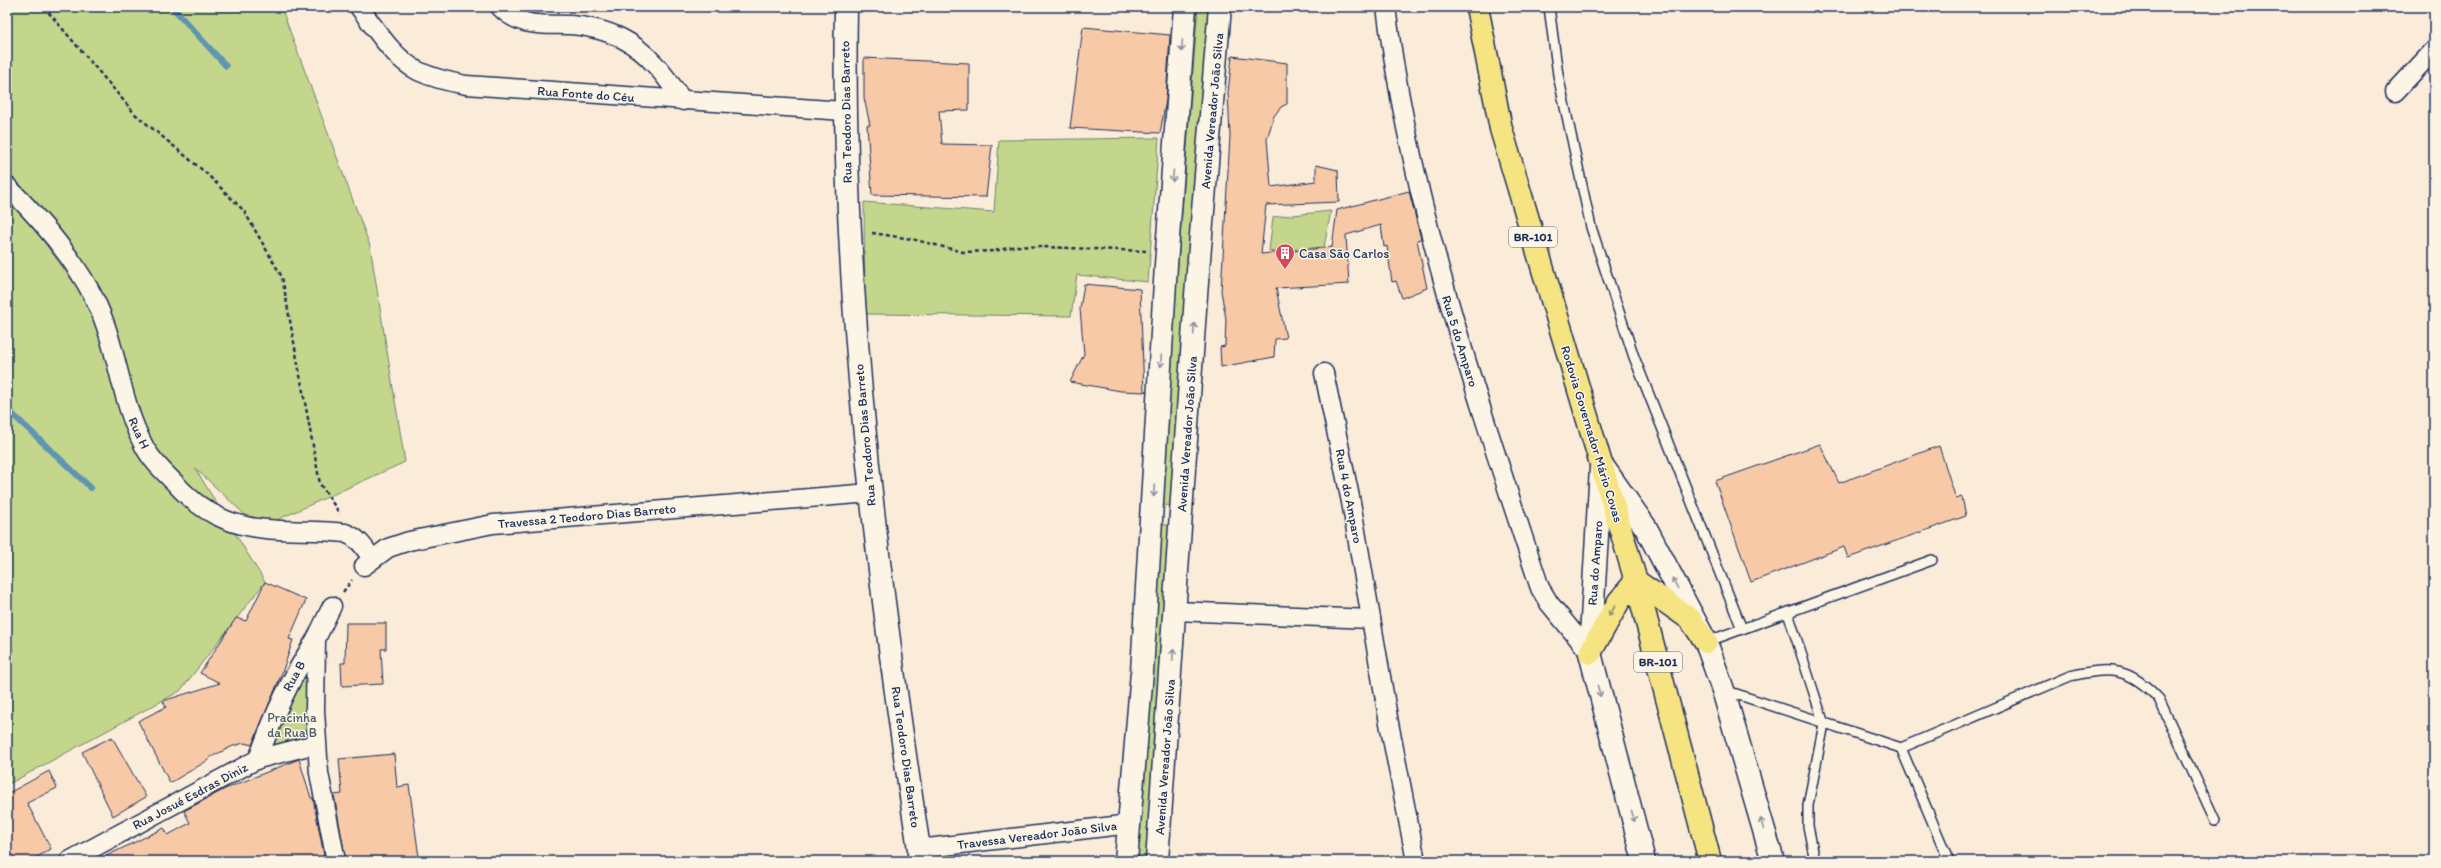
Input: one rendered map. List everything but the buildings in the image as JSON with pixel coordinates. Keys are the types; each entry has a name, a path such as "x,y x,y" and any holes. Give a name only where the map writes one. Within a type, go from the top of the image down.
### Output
{"highway":[{"name":"Rodovia Governador Mário Covas","path":"1477,7 1500,129 1636,581 1710,861"},
{"path":"1590,653 1619,601 1636,581 1690,620 1706,642"}],"street":[{"name":"Rua Fonte do Céu","path":"359,7 391,49 417,70 437,79 466,85 844,111"},
{"path":"500,7 521,22 538,25 573,25 620,37 633,45 657,67 683,101"},
{"name":"Rua Teodoro Dias Barreto","path":"846,7 844,111 849,230 870,493 919,855"},
{"path":"1126,861 1131,815 1152,528 1167,252 1185,7"},
{"name":"Avenida Vereador João Silva","path":"1157,861 1176,610 1196,295 1220,7"},
{"name":"Rua 5 do Amparo","path":"1386,7 1411,158 1465,360 1540,588 1549,603 1590,653"},
{"path":"2395,92 2434,50"},
{"name":"Rua H","path":"7,186 53,238 78,270 94,297 114,349 133,423 145,448 161,469 184,493 206,510 244,526 329,531 354,536"},
{"name":"Rua 4 do Amparo","path":"1324,373 1351,502 1389,723 1416,861"},
{"path":"1601,464 1646,528 1706,642 1723,690 1772,861"},
{"name":"Rua do Amparo","path":"1601,464 1590,653 1644,861"},
{"name":"Travessa 2 Teodoro Dias Barreto","path":"368,562 388,548 409,540 493,524 870,493"},
{"path":"1152,528 1181,528"},
{"path":"354,536 368,562"},
{"name":"Rua B","path":"258,759 269,725 291,678 316,639 332,606"},
{"path":"1176,610 1372,619"},
{"path":"316,639 316,744 336,861"},
{"name":"Rua Josué Esdras Diniz","path":"69,861 258,759 316,744"},
{"path":"1131,815 1161,807"},
{"name":"Travessa Vereador João Silva","path":"919,855 1131,815"}],"lane":[{"path":"1549,7 1558,74 1591,227 1634,357 1742,629"},
{"path":"1706,642 1932,560"},
{"path":"1788,613 1824,724 1808,805 1808,826 1816,861"},
{"path":"1723,690 1901,748 2070,676 2098,670 2124,673 2144,683 2159,699 2215,820"},
{"path":"1901,748 1949,861"}],"path":[{"path":"44,7 134,114 206,173 244,211 282,277 320,484 354,536"},
{"path":"849,230 912,239 963,252 994,251 1017,246 1167,252"},
{"path":"332,606 368,562"}],"green space":[{"path":"7,7 281,7 370,246 405,462 259,528 195,468 265,582 180,691 7,785 7,191 104,324 62,250 7,187"},
{"path":"1198,7 1220,7 1185,506 1159,505"},
{"path":"1159,138 1148,282 1077,275 1071,316 865,314 864,202 994,212 999,140"},
{"path":"1331,211 1324,247 1269,251 1273,217"},
{"path":"1160,524 1183,527 1157,861 1136,861"},
{"name":"Pracinha da Rua B","path":"310,658 309,739 261,750"}],"waterway":[{"path":"172,7 226,66"},
{"path":"7,409 91,488"}],"place":[{"name":"Casa São Carlos","path":"1285,270"}]}
